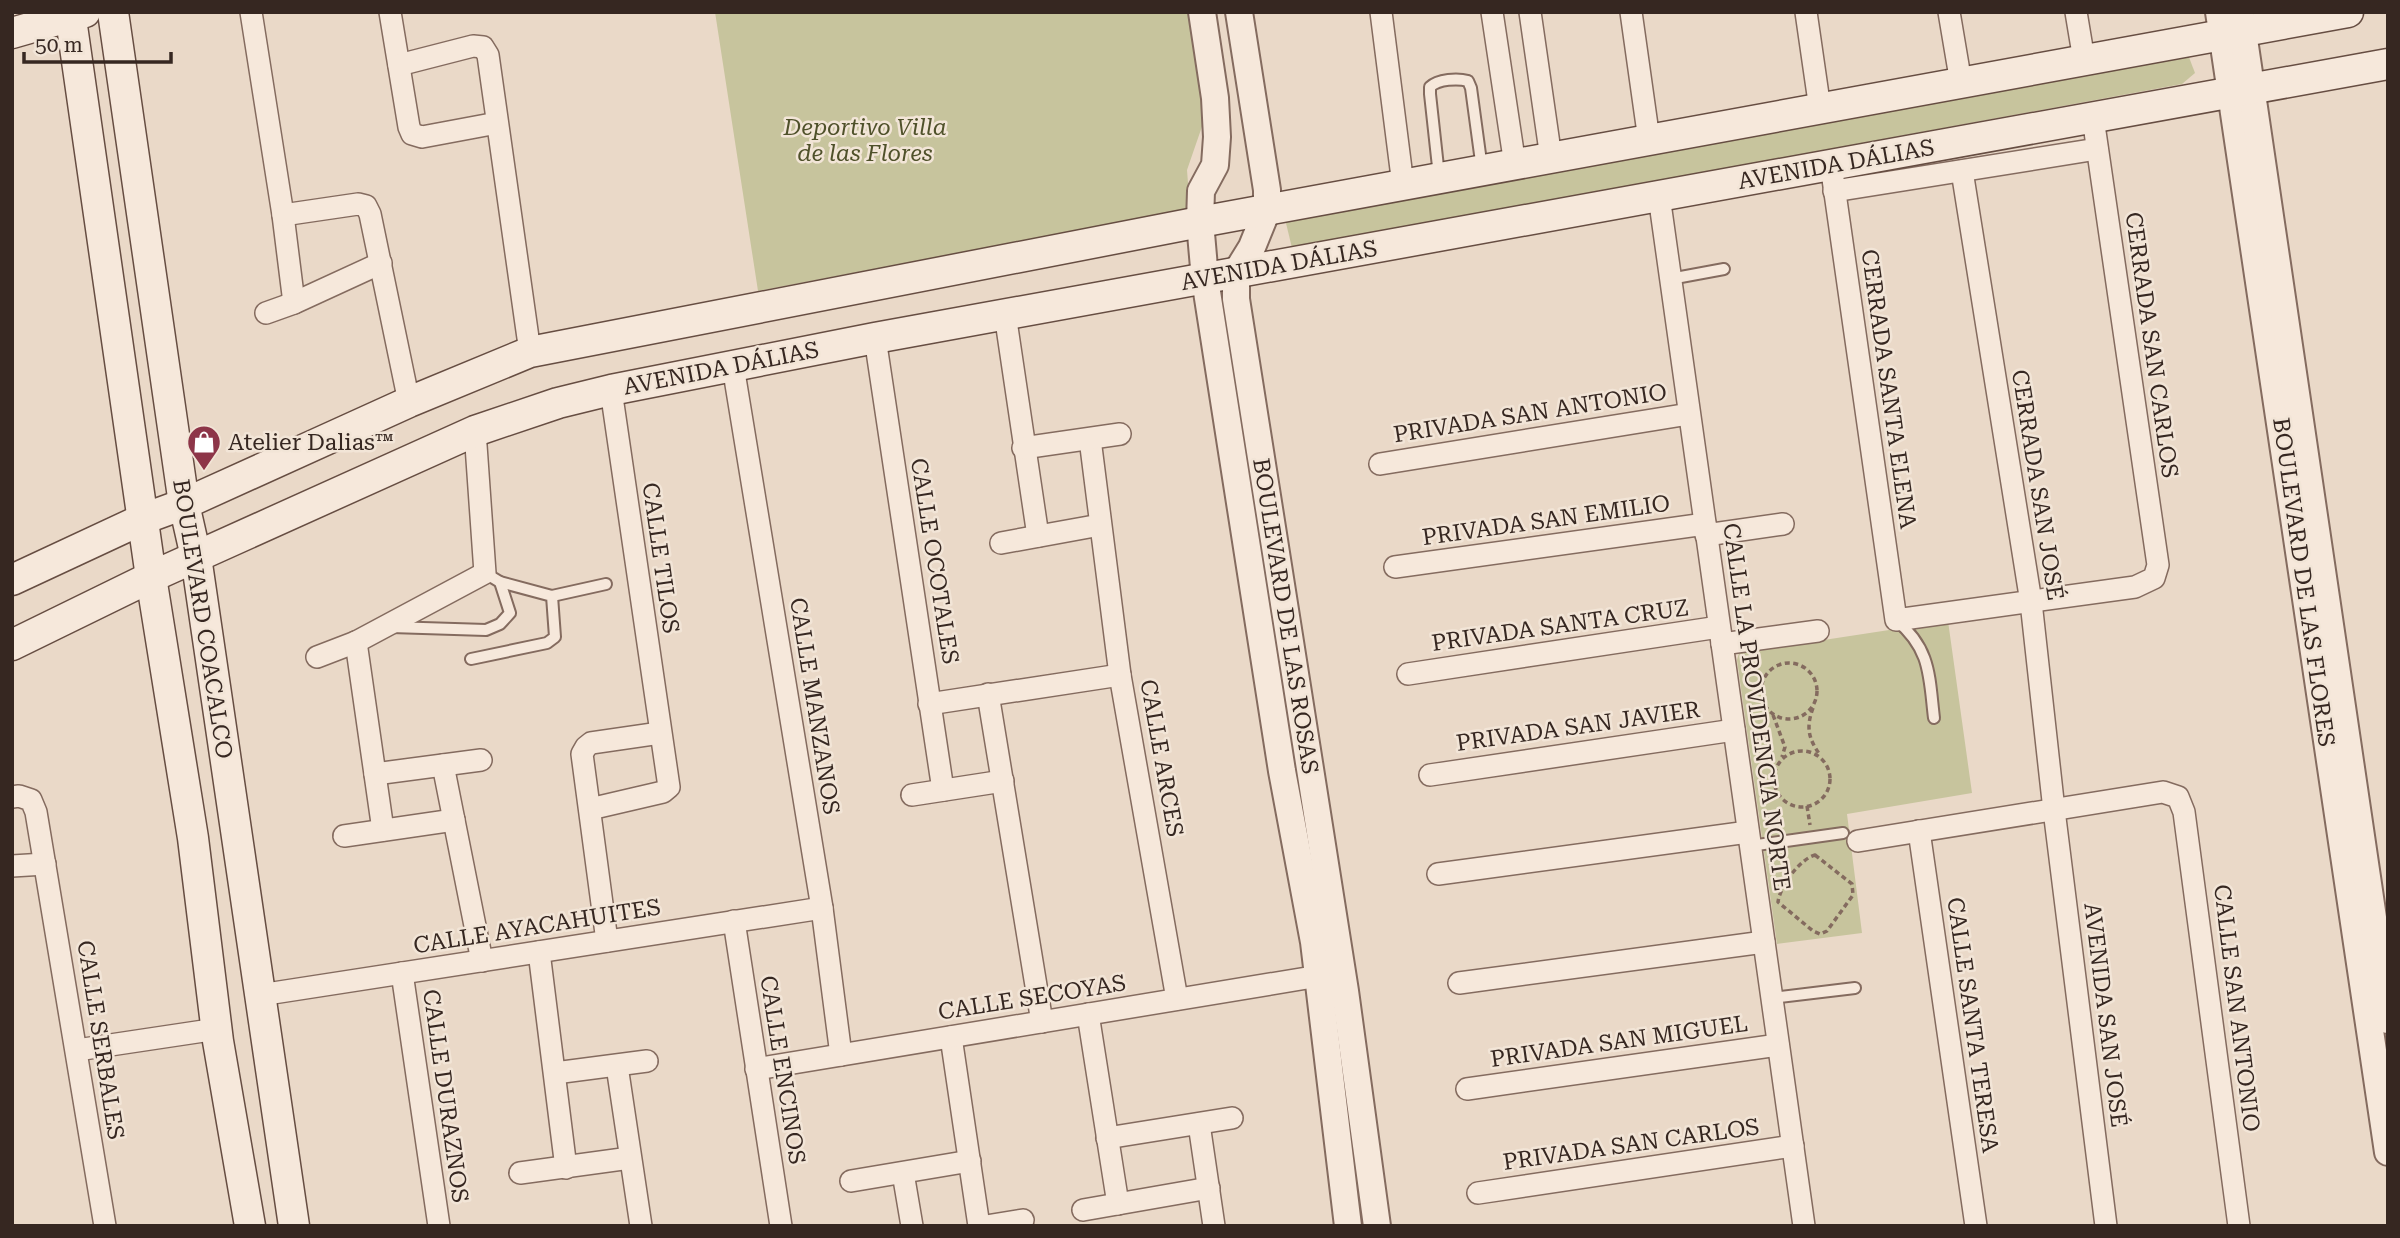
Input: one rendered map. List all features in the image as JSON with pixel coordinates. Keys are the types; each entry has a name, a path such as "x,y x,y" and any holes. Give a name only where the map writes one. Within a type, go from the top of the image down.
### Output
{"main road":[{"path":"12,15 23,12"},
{"name":"BOULEVARD COACALCO","path":"113,12 184,504 197,557 294,1226"},
{"path":"12,580 143,519 184,504 409,402 530,352 1200,222 2084,60 2231,23 2346,12"},
{"path":"12,33 75,14"},
{"name":"BOULEVARD COACALCO","path":"75,14 151,577 193,838 217,1029 250,1226"},
{"name":"AVENIDA DÁLIAS","path":"12,645 151,577 475,431 558,402 874,338 1659,197 1832,178 2093,118 2388,64"}],"street":[{"path":"251,12 294,303"},
{"path":"390,12 412,134 422,137 497,123"},
{"name":"BOULEVARD DE LAS ROSAS","path":"1202,12 1215,98 1217,137 1215,165 1201,191 1200,222 1205,279 1282,771 1314,942 1330,974 1348,1226"},
{"path":"1236,273 1252,247 1267,210 1239,12"},
{"path":"1381,12 1403,185"},
{"path":"1492,12 1515,165"},
{"path":"1530,12 1551,158"},
{"path":"1630,12 1649,140"},
{"path":"1807,12 1820,109"},
{"path":"1949,12 1961,83"},
{"path":"2076,12 2084,60"},
{"name":"BOULEVARD DE LAS FLORES","path":"2231,23 2369,895 2382,1023 2388,1152"},
{"path":"399,65 473,46 483,47 488,55 530,352"},
{"name":"CERRADA SAN CARLOS","path":"2031,601 2135,587 2154,579 2158,565 2093,118"},
{"path":"1832,178 1962,170 2097,149"},
{"name":"CERRADA SAN JOSÉ","path":"1962,170 2031,601 2054,810"},
{"name":"CERRADA SANTA ELENA","path":"1832,178 1896,620"},
{"name":"CALLE LA PROVIDENCIA NORTE","path":"1659,197 1804,1226"},
{"path":"283,215 358,204 366,206 381,263 409,402"},
{"path":"266,313 381,263"},
{"name":"BOULEVARD DE LAS ROSAS","path":"1236,273 1237,299 1330,974 1377,1226"},
{"path":"1005,314 1038,536"},
{"name":"CALLE OCOTALES","path":"874,338 943,790"},
{"name":"CALLE MANZANOS","path":"733,366 822,908 841,1055"},
{"name":"CALLE TILOS","path":"590,809 663,792 669,787 611,390"},
{"name":"PRIVADA SAN ANTONIO","path":"1380,464 1689,414"},
{"path":"317,657 356,642 382,627 493,578 475,431"},
{"path":"1023,448 1120,434"},
{"name":"CALLE ARCES","path":"1090,439 1121,675 1177,999"},
{"name":"PRIVADA SAN EMILIO","path":"1395,567 1706,530 1783,524"},
{"path":"1001,543 1100,525"},
{"path":"1896,620 2031,601"},
{"name":"PRIVADA SANTA CRUZ","path":"1408,674 1721,636 1818,631"},
{"path":"356,642 383,830"},
{"path":"929,704 1121,675"},
{"path":"988,694 1042,1022"},
{"name":"PRIVADA SAN JAVIER","path":"1430,775 1734,730"},
{"path":"607,942 582,754 592,743 660,733"},
{"path":"375,774 481,760"},
{"path":"443,765 482,961"},
{"path":"912,795 1003,781"},
{"name":"CALLE SAN ANTONIO","path":"2054,810 2163,792 2178,797 2184,812 2239,1226"},
{"name":"CALLE SERBALES","path":"22,799 36,813 105,1226"},
{"path":"1850,837 1919,831 2054,810"},
{"name":"AVENIDA SAN JOSÉ","path":"2054,810 2106,1226"},
{"path":"344,836 454,820"},
{"name":"CALLE SANTA TERESA","path":"1919,831 1976,1226"},
{"path":"1437,874 1749,839"},
{"path":"12,866 45,864"},
{"name":"CALLE AYACAHUITES","path":"260,995 822,908"},
{"name":"CALLE ENCINOS","path":"734,921 781,1226"},
{"path":"1459,983 1764,942"},
{"path":"540,952 566,1168"},
{"name":"CALLE DURAZNOS","path":"402,973 439,1226"},
{"name":"CALLE SECOYAS","path":"757,1069 1330,974"},
{"path":"1088,1014 1118,1204"},
{"path":"77,1050 217,1029"},
{"path":"951,1037 979,1226"},
{"name":"PRIVADA SAN MIGUEL","path":"1467,1089 1778,1045"},
{"path":"555,1073 647,1061"},
{"path":"617,1066 641,1226"},
{"path":"1107,1138 1232,1118"},
{"path":"1199,1124 1214,1226"},
{"name":"PRIVADA SAN CARLOS","path":"1478,1193 1793,1146"},
{"path":"520,1173 629,1158"},
{"path":"851,1181 970,1161"},
{"path":"903,1173 912,1226"},
{"path":"1083,1210 1209,1188"},
{"path":"986,1226 1023,1220"}],"lane":[{"path":"1439,179 1430,94 1430,87 1435,83 1462,79 1468,81 1483,170"},
{"path":"1670,279 1724,269"},
{"path":"493,578 552,596 606,584"},
{"path":"382,627 486,630 500,624 510,613 493,578"},
{"path":"471,659 547,643 555,637 552,596"},
{"path":"1896,620 1910,632 1927,660 1934,718"},
{"path":"1749,839 1850,837"},
{"path":"1772,998 1855,988"}],"path":[{"path":"1786,663 1803,666 1818,688 1813,706 1808,721 1809,736 1828,768 1829,785 1820,801 1803,807 1785,802 1778,794 1774,776 1785,747 1772,713 1762,698 1763,679 1777,665 1786,663"},
{"path":"1772,713 1790,719 1807,713 1813,706"},
{"path":"1782,759 1799,751 1816,754 1823,760"},
{"path":"1816,855 1852,884 1854,889 1853,895 1827,931 1821,934 1813,931 1778,902 1780,892 1805,859 1816,855"}],"green space":[{"name":"Deportivo Villa de las Flores","path":"715,12 1190,12 1207,112 1187,170 1190,209 758,291"},
{"path":"2187,52 2195,73 2182,84 1292,248 1285,219"},
{"path":"1948,621 1972,793 1847,814 1862,933 1777,944 1737,660 1739,653"}],"place":[{"name":"Atelier Dalias™","path":"204,472"}]}
